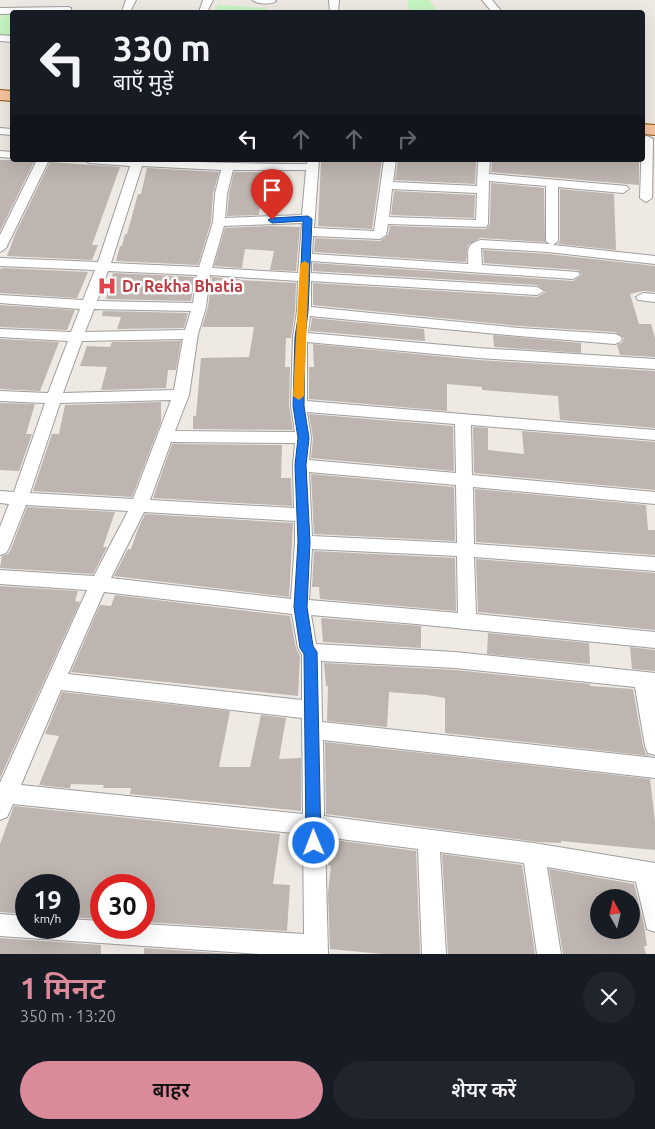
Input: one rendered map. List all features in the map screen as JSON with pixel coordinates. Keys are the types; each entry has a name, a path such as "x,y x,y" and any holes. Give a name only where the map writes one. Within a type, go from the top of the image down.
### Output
{"street":[{"path":"0,10 5,0"},
{"path":"257,0 271,0"},
{"path":"487,0 495,10"},
{"path":"646,198 648,135"},
{"path":"0,248 42,162"},
{"path":"0,548 20,498 54,398 103,268 137,162"},
{"path":"80,932 316,950 311,652 307,648 300,607 304,542 301,515 303,438 298,406 300,337 304,311 305,257 312,164 228,167 152,162"},
{"path":"219,222 308,225 378,236 388,185 390,162"},
{"path":"382,220 480,225 482,222 485,177 484,162"},
{"path":"228,167 221,194 219,222 204,271 199,308 191,334 181,395 140,506 99,584 2,799 313,825 534,854 650,874 655,921"},
{"path":"485,177 623,189"},
{"path":"552,183 552,241"},
{"path":"388,185 483,190"},
{"path":"475,269 475,246 481,244 548,248 655,260"},
{"path":"305,257 573,275"},
{"path":"0,262 204,271 538,291"},
{"path":"0,298 89,305 199,308"},
{"path":"304,311 519,332 615,339"},
{"path":"0,333 78,337 191,334"},
{"path":"300,337 478,353 655,364"},
{"path":"0,396 54,398 181,395"},
{"path":"298,406 655,435"},
{"path":"463,419 467,621"},
{"path":"166,436 303,438"},
{"path":"301,465 655,498"},
{"path":"0,497 301,515"},
{"path":"304,542 465,550 655,564"},
{"path":"0,577 99,584 300,607 467,621 655,640"},
{"path":"311,652 455,660 592,673 650,681 655,746"},
{"path":"55,681 313,720 655,768"},
{"path":"428,840 434,954"},
{"path":"534,854 549,954"},
{"path":"0,925 15,926"}],"green space":[{"path":"407,0 429,0 436,10 410,10"},
{"path":"218,5 267,8 266,10 216,10"},
{"path":"3,13 10,13 10,40 0,39 0,19"}],"building":[{"path":"0,160 34,162 0,231"},
{"path":"50,162 120,167 92,245 98,245 92,260 7,256 16,232"},
{"path":"321,162 382,162 372,229 318,226"},
{"path":"398,162 476,162 475,184 395,180"},
{"path":"492,162 639,162 639,185 491,172"},
{"path":"147,168 219,172 213,194 211,222 198,265 116,261 120,246 122,246 125,234 127,234 138,194 141,194"},
{"path":"234,172 285,172 281,193 261,193 259,215 227,216"},
{"path":"491,183 544,188 545,242 480,238 468,245 466,262 314,252 315,238 380,241 388,235 390,226 486,229 490,224"},
{"path":"560,189 614,194 616,250 558,244 560,241"},
{"path":"394,191 475,195 474,218 391,215"},
{"path":"300,227 296,271 270,270 274,251 245,249 242,268 214,266 225,228"},
{"path":"483,250 548,254 655,266 655,292 643,291 630,294 639,324 651,324 655,338 655,357 620,355 617,345 622,343 624,338 615,332 519,326 313,305 313,283 537,297 546,292 537,285 313,271 313,263 573,281 582,275 578,270 484,263"},
{"path":"0,269 88,272 77,298 0,293"},
{"path":"113,273 195,277 191,301 106,299"},
{"path":"212,277 296,283 295,311 291,338 286,338 285,367 290,367 289,406 293,430 193,429 193,416 196,416 201,358 249,357 254,327 202,327 208,307"},
{"path":"0,305 75,310 67,330 0,327"},
{"path":"103,311 188,313 184,328 117,329 121,317 102,316"},
{"path":"312,318 424,329 425,341 310,331"},
{"path":"493,335 581,343 581,353 494,347"},
{"path":"0,339 59,342 40,391 0,389"},
{"path":"181,341 176,370 168,370 166,388 101,390 107,367 80,366 87,346 110,347 112,342"},
{"path":"313,344 478,360 655,371 655,428 560,420 558,396 482,390 482,387 447,384 447,411 309,399 309,367 314,367"},
{"path":"161,402 161,422 132,497 33,491 52,434 59,434 65,405"},
{"path":"0,403 35,404 26,434 32,434 19,471 0,470"},
{"path":"309,414 453,426 454,471 311,458 313,438"},
{"path":"473,427 488,428 488,450 524,454 522,431 655,442 655,490 474,473"},
{"path":"172,444 282,445 281,478 291,478 292,506 153,498"},
{"path":"311,474 454,487 455,541 314,534"},
{"path":"475,489 646,505 648,530 655,530 655,555 476,542"},
{"path":"27,507 115,512 103,547 107,547 93,574 0,568 2,556 8,554 11,549"},
{"path":"145,514 293,523 289,597 114,576 128,549 131,549"},
{"path":"314,551 455,558 456,611 320,599 319,587 312,587"},
{"path":"476,559 655,573 655,630 478,612"},
{"path":"0,586 78,591 75,601 80,602 0,778"},
{"path":"115,595 290,616 296,648 300,656 298,696 71,672 100,605 111,606"},
{"path":"321,618 421,626 421,648 323,642"},
{"path":"488,633 589,643 590,664 487,654"},
{"path":"630,647 655,650 655,671 632,669"},
{"path":"324,663 455,670 590,684 590,686 633,689 643,746 646,754 650,756 445,733 445,698 427,695 389,692 387,727 327,721 328,686 326,686"},
{"path":"62,692 230,711 219,767 250,767 261,715 286,718 279,759 301,758 301,811 130,794 131,788 103,788 104,785 71,784 70,788 66,788 39,785 59,736 45,734"},
{"path":"325,742 650,779 655,822 655,850 561,841 561,843 538,842 326,814"},
{"path":"14,806 280,834 273,884 290,885 287,931 155,923 155,874 90,874 90,918 80,918 80,874 15,874 15,913 0,912 0,844"},
{"path":"327,839 416,851 420,954 383,954 330,949 328,893 331,866 328,865"},
{"path":"442,854 522,865 535,954 448,954"},
{"path":"549,869 634,884 635,889 590,889 590,939 640,939 640,909 647,946 644,946 646,954 563,954"},
{"path":"0,938 101,945 101,954 0,954"},
{"path":"144,948 233,954 144,954"}],"slow traffic":[{"path":"299,396 300,337 304,311 305,264"}],"place":[{"name":"Dr Rekha Bhatia","path":"107,286"}],"route":[{"path":"272,220 308,219 304,311 300,337 298,406 303,438 301,515 304,542 300,607 307,648 311,652 314,843"}]}
